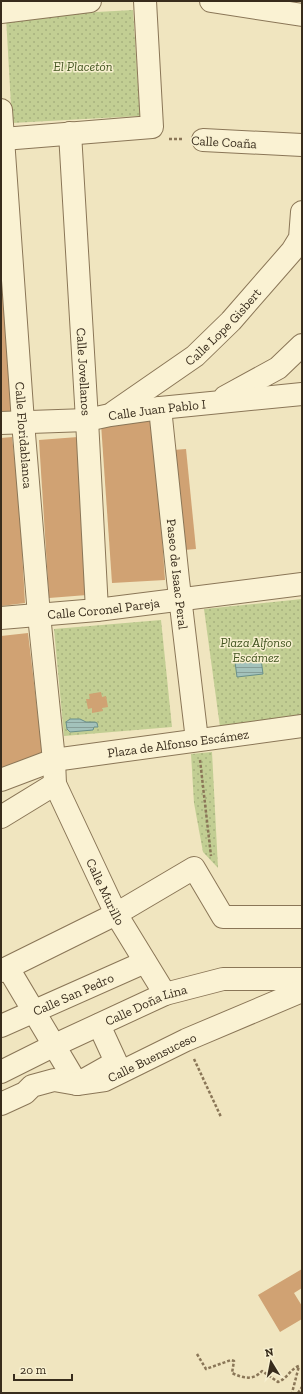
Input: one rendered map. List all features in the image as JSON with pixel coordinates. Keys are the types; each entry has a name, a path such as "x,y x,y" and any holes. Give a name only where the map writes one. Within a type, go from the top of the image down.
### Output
{"street":[{"path":"3,139 152,127 145,1"},
{"path":"211,1 302,15"},
{"path":"1,12 78,2"},
{"name":"Calle Floridablanca","path":"1,110 4,177 23,422 55,784"},
{"name":"Calle Jovellanos","path":"70,134 97,610"},
{"name":"Calle Coaña","path":"203,140 302,146"},
{"name":"Calle Lope Gisbert","path":"110,415 195,356 231,321 292,251 300,238 302,212"},
{"name":"Calle Juan Pablo I","path":"217,402 278,368 302,345"},
{"name":"Calle Juan Pablo I","path":"1,423 87,420 110,415 160,408 302,394"},
{"name":"Paseo de Isaac Peral","path":"160,408 197,740"},
{"name":"Calle Coronel Pareja","path":"1,618 97,610 302,584"},
{"name":"Plaza de Alfonso Escámez","path":"1,780 54,760 302,726"},
{"path":"1,817 55,784"},
{"name":"Calle Murillo","path":"55,784 116,914 165,994"},
{"path":"99,1025 116,1062 77,1084 55,1045 5,969 116,914 194,868 223,917 302,917"},
{"name":"Calle San Pedro","path":"1,1026 145,962"},
{"name":"Calle Doña Lina","path":"1,1072 165,994 223,979 302,979"},
{"name":"Calle Buensuceso","path":"1,1104 25,1093 32,1086 54,1080 77,1084 105,1080 186,1040 302,991"}],"path":[{"name":"Calle Coaña","path":"152,127 162,139 203,140"},
{"path":"197,740 211,851"},
{"path":"197,1354 206,1369 231,1360 234,1361 232,1373 248,1378 255,1377 262,1371 278,1382 284,1380 299,1366 292,1393"},
{"path":"298,1393 302,1388"}],"green space":[{"name":"El Placetón","path":"133,10 140,116 12,123 6,17"},
{"name":"Plaza Alfonso Escámez","path":"302,599 302,717 220,727 204,609"},
{"path":"161,620 172,727 64,736 54,629"},
{"path":"212,752 218,868 203,852 194,803 191,754"}],"water":[{"path":"261,659 263,674 237,677 235,662"},
{"path":"70,719 95,722 97,723 98,727 94,727 93,730 70,732 67,729 66,722"}],"building":[{"path":"1,240 11,415 1,416"},
{"path":"154,421 165,580 112,583 101,424"},
{"path":"12,437 19,498 25,603 1,606 1,438"},
{"path":"78,437 87,595 49,598 39,440"},
{"path":"186,449 196,549 184,550 173,450"},
{"path":"28,633 43,758 1,772 1,636"},
{"path":"101,692 102,697 106,696 108,707 102,708 103,711 92,713 92,708 88,709 86,699 90,699 89,694"},
{"path":"302,1269 302,1288 294,1293 302,1306 302,1319 280,1332 258,1295"}]}
